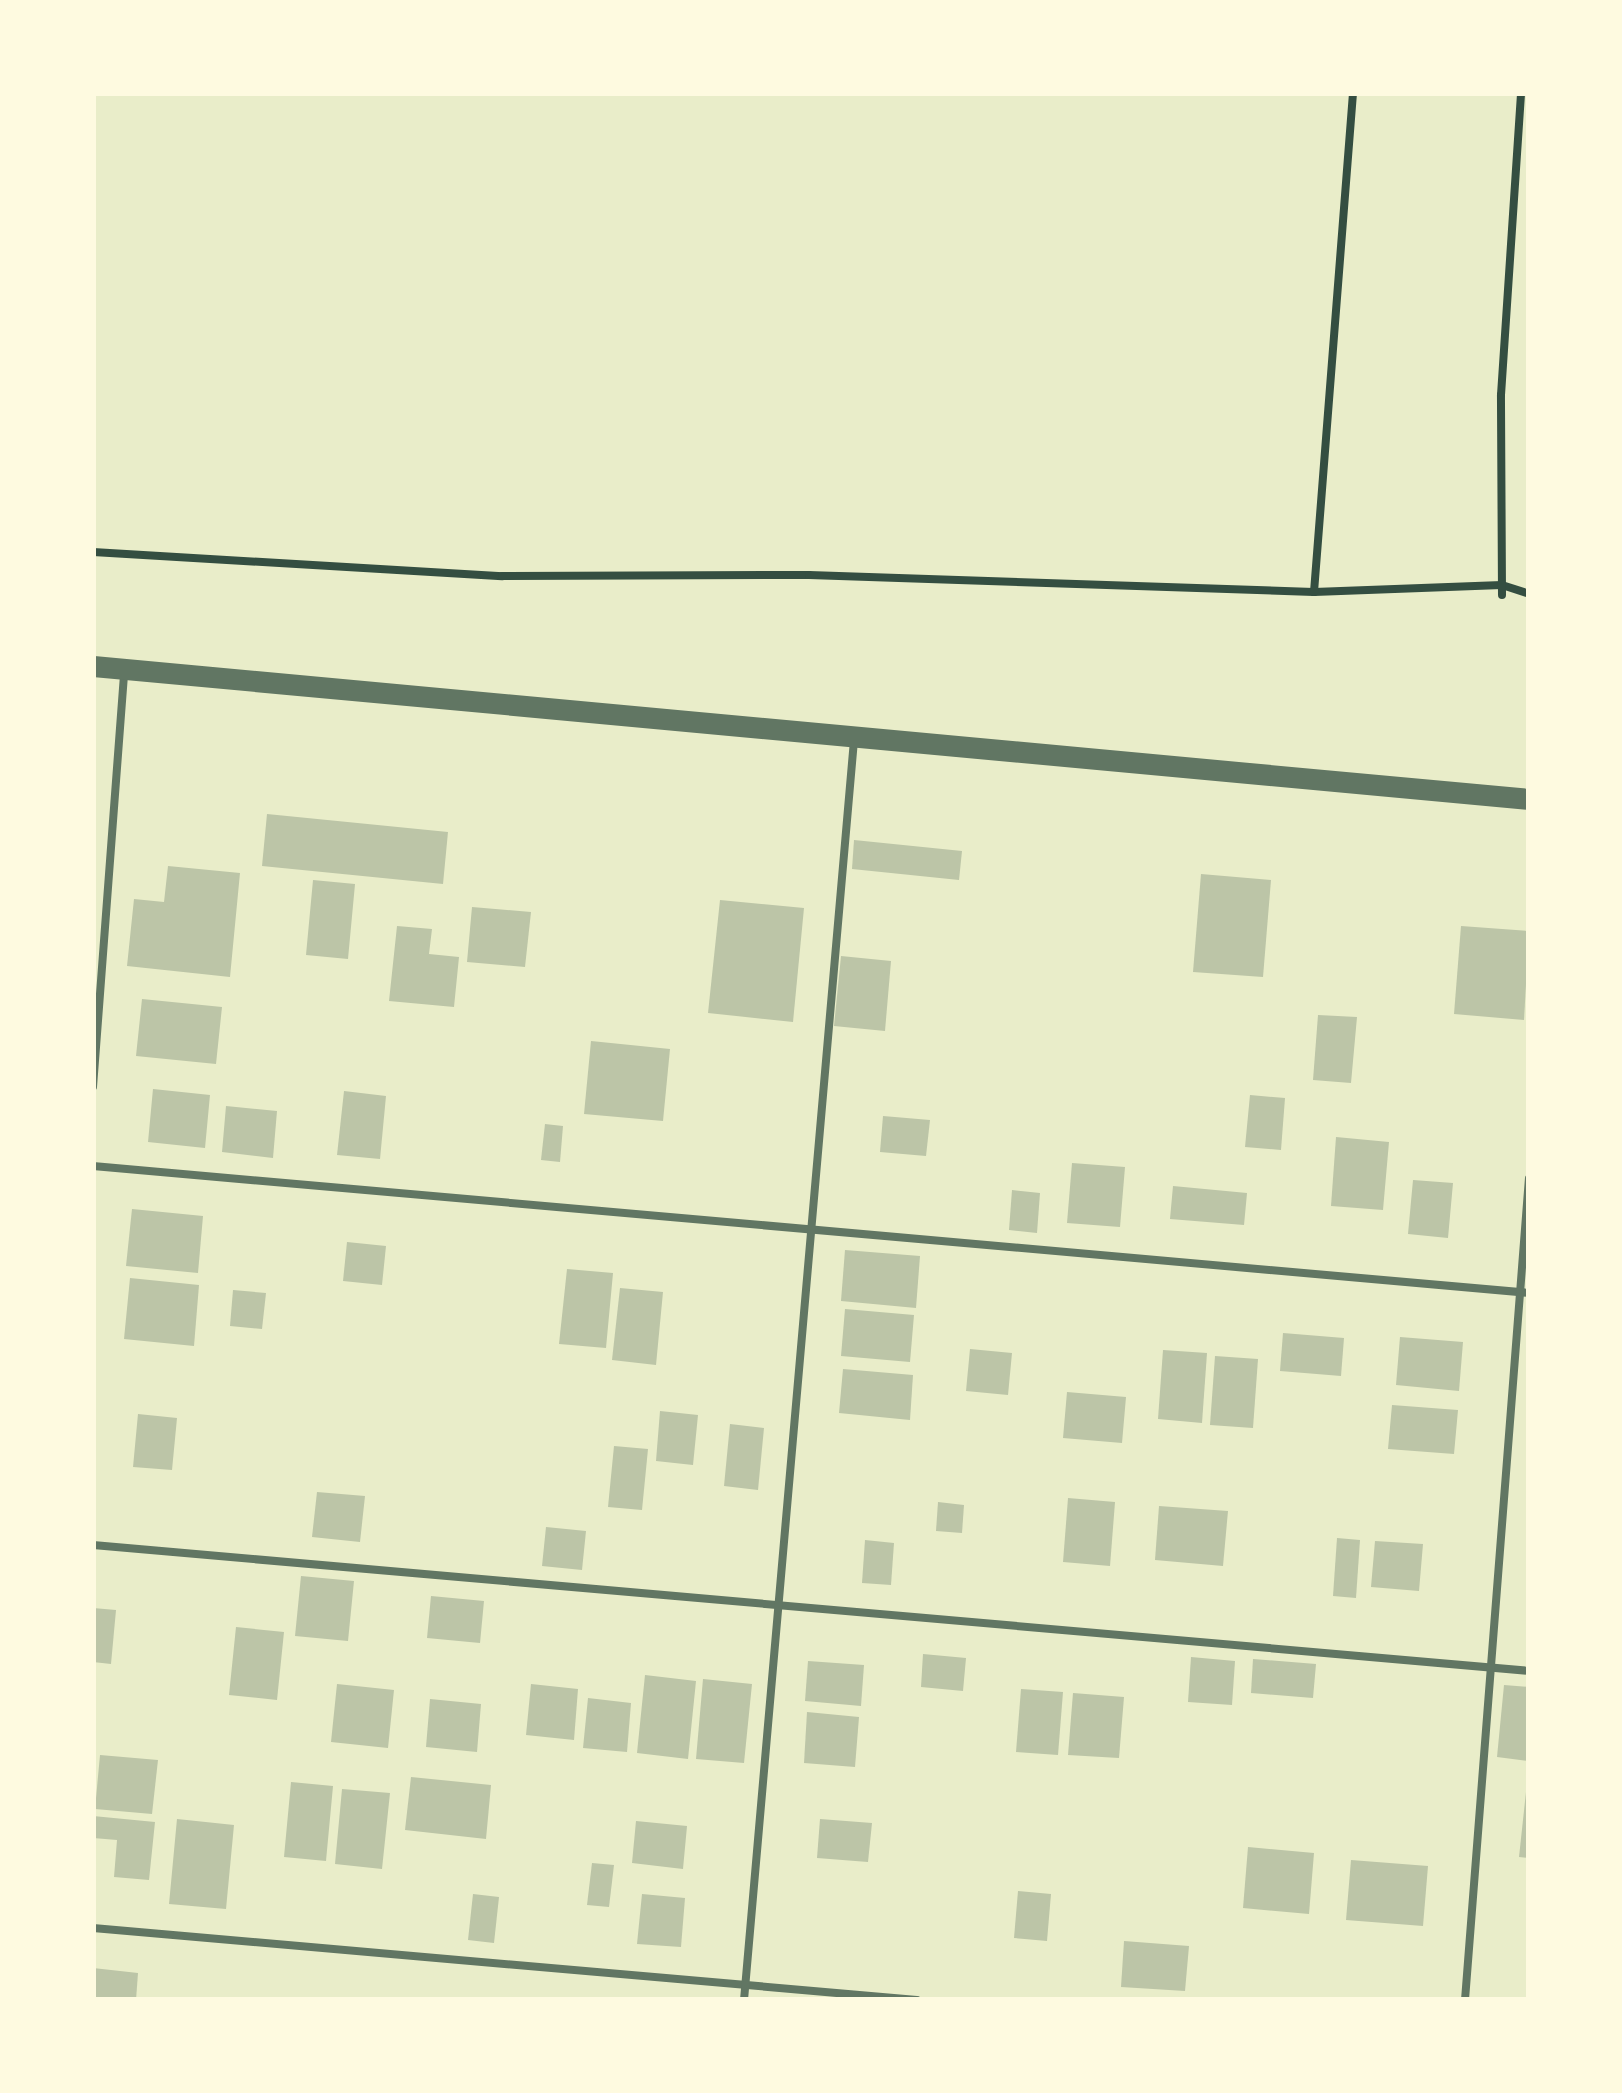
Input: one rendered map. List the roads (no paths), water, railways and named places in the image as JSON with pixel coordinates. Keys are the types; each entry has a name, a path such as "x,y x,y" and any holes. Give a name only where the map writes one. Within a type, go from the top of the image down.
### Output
{"street":[{"path":"93,666 1529,799"}],"lane":[{"path":"93,1087 124,669"},
{"path":"744,2000 806,1229 854,738"},
{"path":"93,1166 1526,1293"},
{"path":"1466,2000 1526,1293 1529,1178"},
{"path":"93,1545 1529,1671"},
{"path":"93,1928 917,2000"}]}
